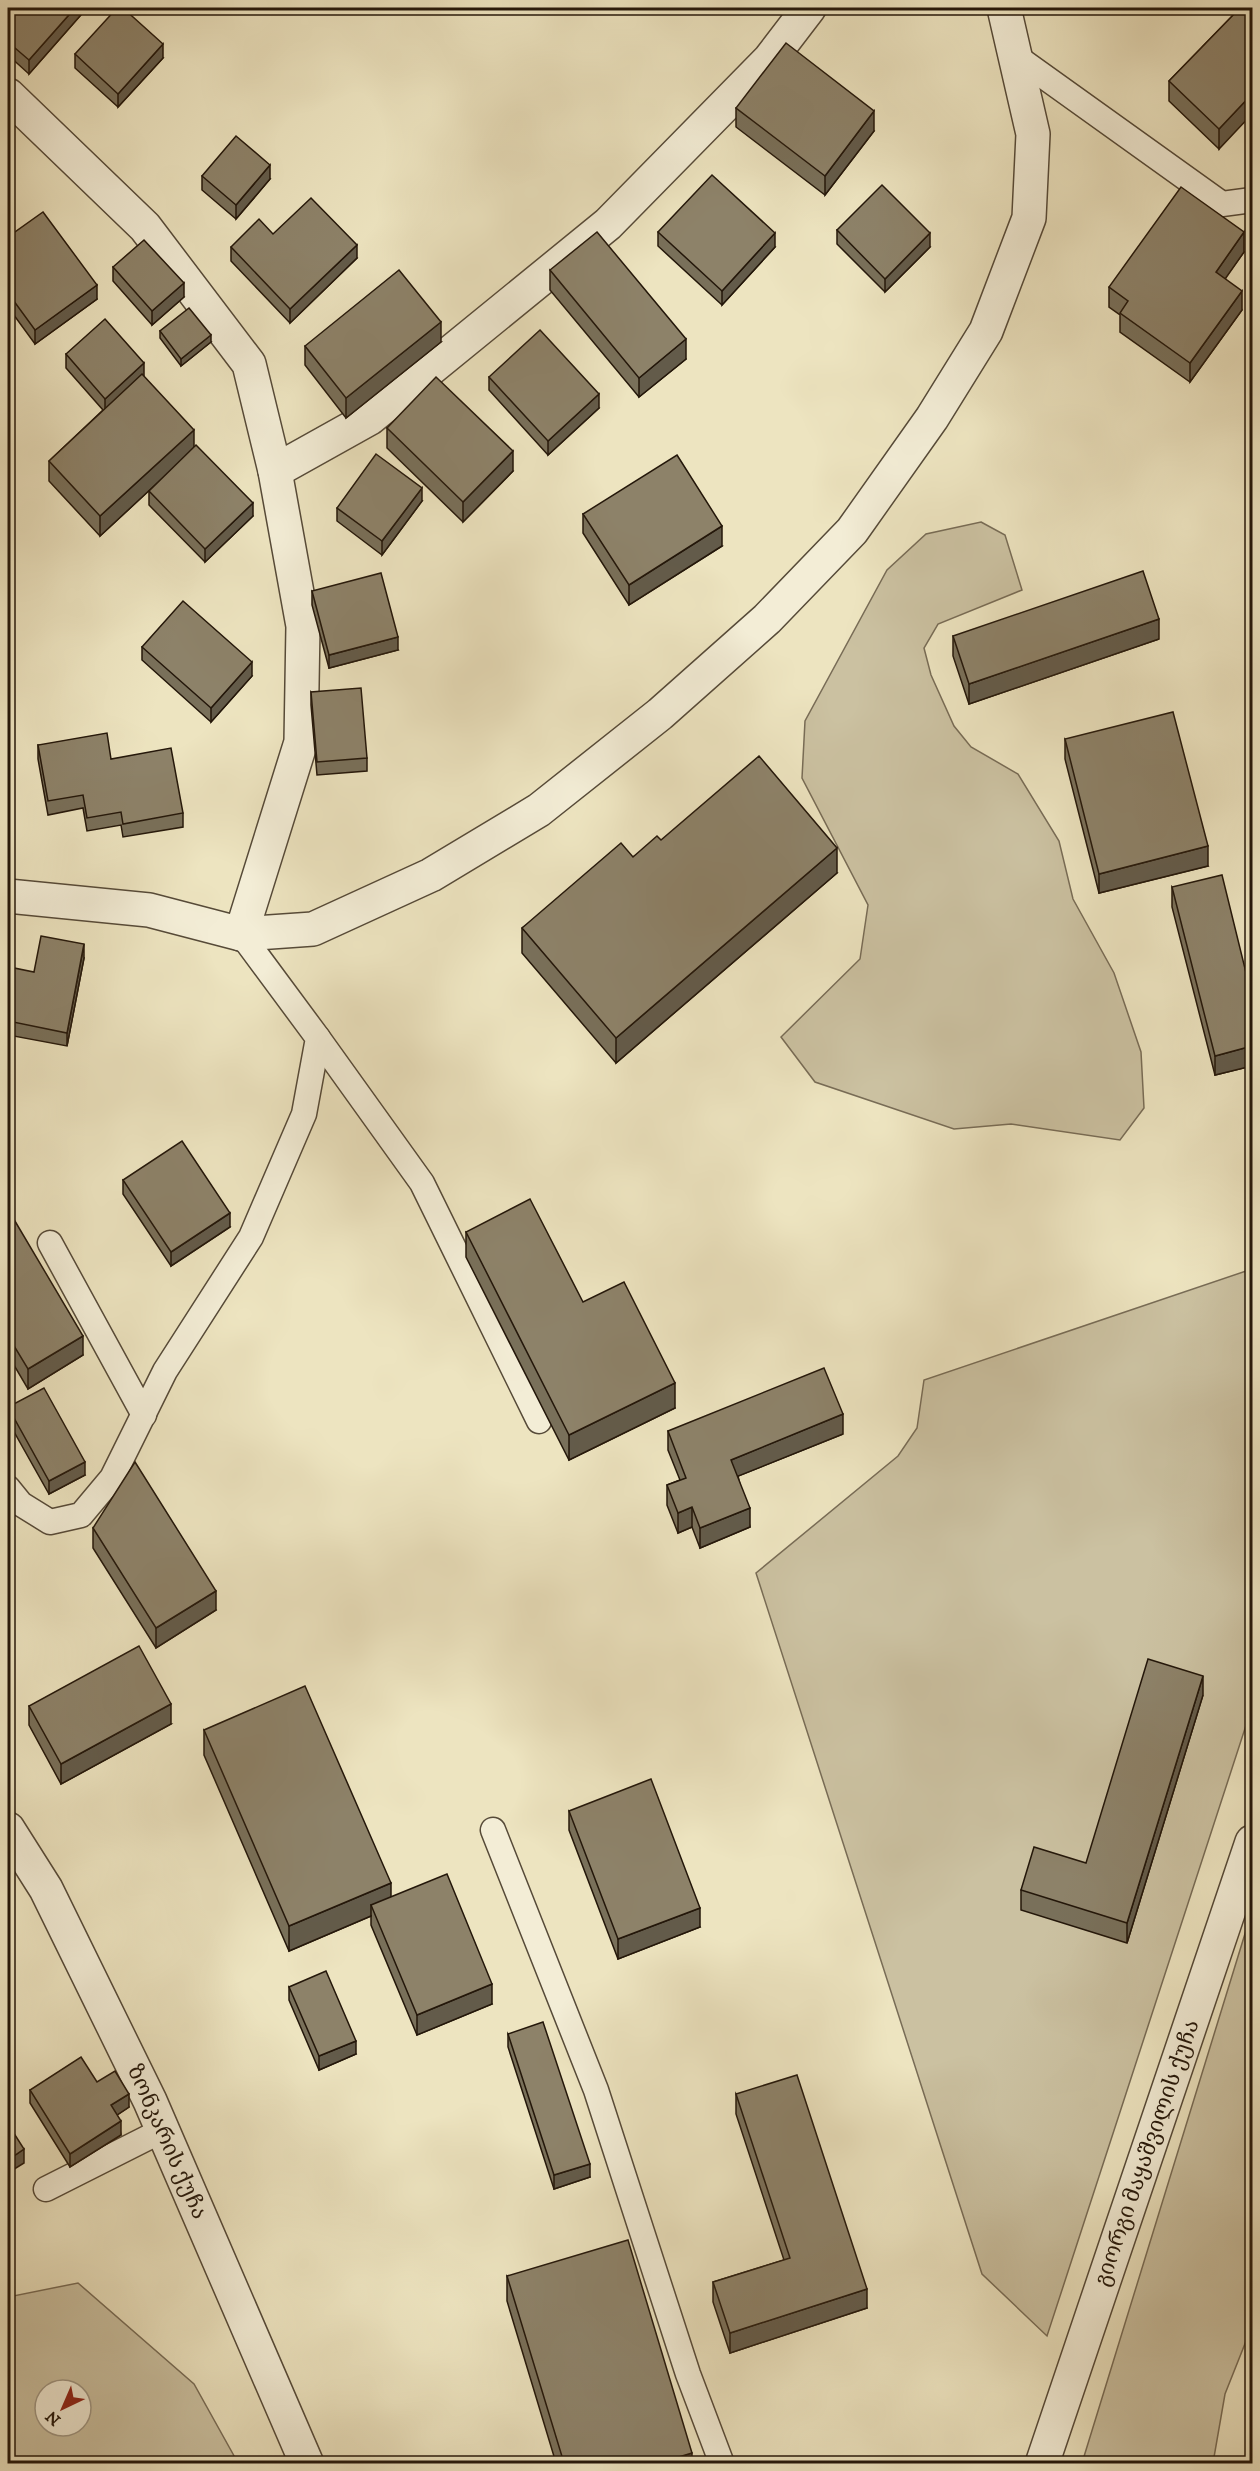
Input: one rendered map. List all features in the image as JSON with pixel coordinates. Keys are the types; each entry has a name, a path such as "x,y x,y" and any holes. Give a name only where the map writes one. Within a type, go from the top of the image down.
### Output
{"street":[{"path":"275,471 370,418 608,224 770,59 809,8"},
{"path":"8,897 149,910 241,934 313,929 431,875 538,810 660,714 767,619 852,531 932,418 986,331 1029,218 1033,134 1004,8"},
{"path":"8,95 145,227 249,364 275,471 303,626 301,742 241,934"},
{"name":"ზონკარის ქუჩა","path":"8,1829 46,1889 163,2130 307,2463"},
{"name":"გიორგი მაყაშვილის ქუჩა","path":"1042,2463 1252,1842"}],"lane":[{"path":"1014,55 1222,204 1252,200"},
{"path":"241,934 422,1183 539,1421"},
{"path":"8,1488 21,1504 50,1522 81,1515 112,1478 165,1371 251,1238 304,1114 318,1038"},
{"path":"50,1243 144,1414"},
{"path":"493,1830 596,2090 688,2374 722,2463"},
{"path":"46,2189 163,2130"}],"shaded area":[{"path":"981,522 1005,535 1022,590 938,624 924,648 931,675 954,726 971,747 1018,774 1059,841 1073,899 1114,973 1141,1052 1144,1108 1120,1140 1011,1124 954,1129 815,1082 781,1037 860,959 868,905 802,778 805,721 887,570 926,534"},
{"path":"1252,1269 1252,1707 1047,2336 982,2274 756,1573 898,1456 917,1428 924,1380"},
{"path":"1252,1911 1252,2326 1225,2394 1213,2463 1082,2463"},
{"path":"78,2283 194,2384 238,2463 8,2463 8,2297"}],"building":[{"path":"8,8 75,8 29,60 8,42"},
{"path":"117,8 123,8 163,44 118,94 75,54"},
{"path":"1240,8 1252,8 1252,94 1219,129 1169,81"},
{"path":"786,43 874,111 825,176 736,108"},
{"path":"236,136 270,165 236,205 202,176"},
{"path":"712,175 775,233 722,291 658,232"},
{"path":"8,179 13,185 8,190"},
{"path":"882,185 930,233 885,279 837,230"},
{"path":"1181,187 1244,232 1216,272 1242,291 1190,363 1120,313 1128,301 1109,287"},
{"path":"311,198 357,245 290,309 231,247 259,219 273,234"},
{"path":"43,212 97,285 35,330 8,293 8,237"},
{"path":"597,232 686,339 639,378 550,270"},
{"path":"144,240 184,283 152,311 113,267"},
{"path":"399,270 441,322 346,398 305,346"},
{"path":"189,308 211,335 181,359 160,331"},
{"path":"105,319 144,363 105,399 66,354"},
{"path":"540,330 599,394 548,441 489,377"},
{"path":"142,374 194,430 100,516 49,461"},
{"path":"436,377 513,451 463,502 387,428"},
{"path":"196,445 253,503 205,549 149,491"},
{"path":"376,454 422,488 382,541 337,508"},
{"path":"677,455 722,526 629,585 583,514"},
{"path":"1143,571 1159,619 969,684 953,636"},
{"path":"381,573 398,637 329,655 312,591"},
{"path":"183,601 252,662 211,708 142,647"},
{"path":"361,688 367,758 317,762 311,692"},
{"path":"1173,712 1208,846 1099,874 1065,739"},
{"path":"107,733 111,759 171,748 183,813 123,824 121,812 87,818 83,795 48,801 38,745"},
{"path":"759,756 837,848 616,1038 522,928 621,843 633,857 657,836 661,840"},
{"path":"1222,875 1252,997 1252,1046 1215,1056 1172,887"},
{"path":"41,936 84,944 67,1033 8,1021 8,1001 14,968 34,972"},
{"path":"182,1141 230,1213 171,1252 123,1180"},
{"path":"530,1199 583,1302 624,1282 675,1383 569,1435 466,1232"},
{"path":"9,1211 83,1336 28,1369 8,1336"},
{"path":"824,1368 843,1414 731,1460 750,1508 700,1528 692,1507 678,1513 667,1485 686,1478 668,1431"},
{"path":"44,1388 85,1462 49,1481 8,1407"},
{"path":"135,1462 216,1591 156,1628 93,1528"},
{"path":"139,1646 171,1704 61,1764 29,1706"},
{"path":"1148,1659 1203,1676 1127,1923 1021,1890 1034,1847 1086,1863"},
{"path":"305,1686 391,1883 289,1926 204,1730"},
{"path":"651,1779 700,1908 618,1939 569,1811"},
{"path":"447,1874 492,1984 417,2015 371,1905"},
{"path":"326,1971 356,2041 319,2056 289,1987"},
{"path":"543,2022 590,2164 554,2175 508,2034"},
{"path":"81,2057 97,2082 115,2071 129,2094 111,2105 121,2121 70,2154 30,2090"},
{"path":"797,2075 867,2289 730,2333 713,2282 790,2258 736,2094"},
{"path":"8,2124 24,2149 8,2160"},
{"path":"628,2240 692,2453 659,2463 564,2463 507,2276"}]}
